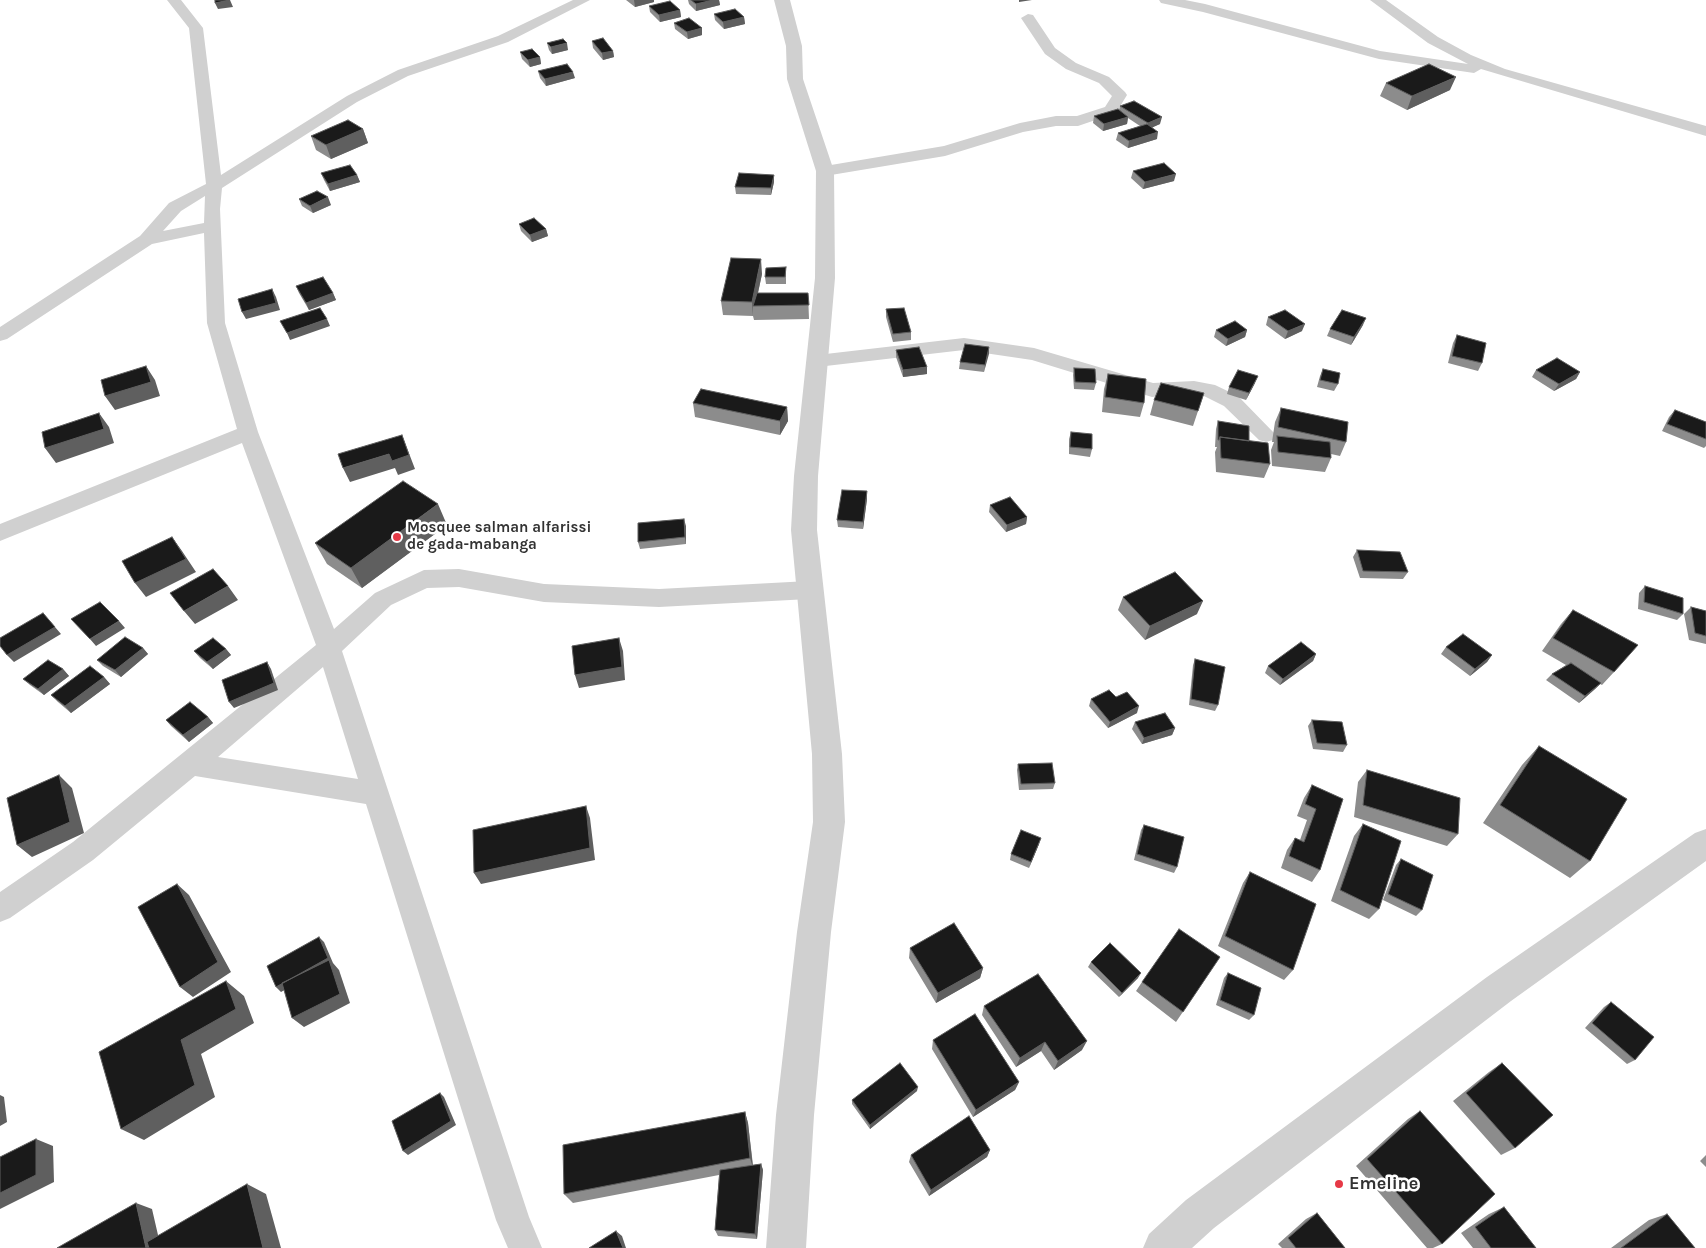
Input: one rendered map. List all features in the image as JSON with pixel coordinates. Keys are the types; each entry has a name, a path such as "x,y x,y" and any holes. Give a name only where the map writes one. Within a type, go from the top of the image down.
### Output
{"street":[{"path":"174,0 196,28 214,186 213,226 216,323 248,432 329,648 513,1220 525,1248"},
{"path":"0,335 96,275 146,240 175,207 190,197 214,186 352,99 403,73 503,39 583,0"},
{"path":"782,0 794,46 795,79 825,171 825,278 806,476 804,521 827,754 829,822 814,932 796,1106 786,1248"},
{"path":"1166,0 1205,8 1379,55 1500,72"},
{"path":"1377,0 1433,40 1466,58 1500,72 1706,131"},
{"path":"825,171 945,151 982,142 1020,128 1056,121 1078,121 1111,110 1120,95 1104,80 1071,66 1050,51 1028,18"},
{"path":"146,240 213,226"},
{"path":"817,361 964,344 1034,354 1152,390 1194,387 1208,390 1231,401 1266,435"},
{"path":"0,532 248,432"},
{"path":"0,908 83,850 192,764 329,648 383,599 424,579 459,578 544,593 658,598 810,590"},
{"path":"192,764 376,794"},
{"path":"1163,1248 1200,1214 1499,989 1706,843"}],"building":[{"path":"215,0 230,0 215,3"},
{"path":"691,0 713,0 696,4"},
{"path":"670,1 680,10 659,15 649,6"},
{"path":"735,9 744,17 723,22 714,14"},
{"path":"689,18 702,28 687,32 674,23"},
{"path":"603,38 613,51 602,53 592,41"},
{"path":"563,39 567,43 551,47 547,43"},
{"path":"532,49 540,57 528,60 520,52"},
{"path":"567,64 573,72 545,79 538,71"},
{"path":"1429,64 1456,77 1412,96 1386,83"},
{"path":"1134,101 1162,117 1148,123 1120,106"},
{"path":"1118,109 1128,117 1104,124 1094,116"},
{"path":"348,120 363,129 326,145 311,136"},
{"path":"1147,124 1158,132 1129,141 1118,133"},
{"path":"1164,163 1176,174 1145,182 1133,171"},
{"path":"350,165 357,175 328,184 321,173"},
{"path":"739,173 774,175 771,188 735,187"},
{"path":"317,191 328,197 310,206 299,199"},
{"path":"534,218 546,229 530,235 519,224"},
{"path":"731,258 761,259 752,302 721,301"},
{"path":"786,267 785,277 765,277 766,268"},
{"path":"323,277 333,293 306,303 296,286"},
{"path":"272,289 276,303 242,312 238,299"},
{"path":"757,293 808,293 809,305 753,306"},
{"path":"320,308 327,319 287,333 280,321"},
{"path":"904,308 911,332 893,334 886,309"},
{"path":"1285,310 1305,324 1288,331 1268,317"},
{"path":"1342,310 1366,318 1354,337 1330,329"},
{"path":"1235,321 1247,330 1228,339 1216,330"},
{"path":"1457,335 1486,343 1482,363 1452,356"},
{"path":"965,344 989,347 985,365 960,362"},
{"path":"919,347 927,367 903,370 896,350"},
{"path":"1557,358 1580,372 1559,384 1536,370"},
{"path":"146,366 151,382 105,396 101,380"},
{"path":"1074,368 1095,369 1096,383 1075,382"},
{"path":"1323,369 1340,373 1338,384 1320,380"},
{"path":"1238,370 1258,376 1249,393 1229,387"},
{"path":"1108,374 1146,379 1144,403 1105,397"},
{"path":"1161,383 1204,393 1198,411 1154,400"},
{"path":"701,389 787,407 780,421 693,403"},
{"path":"1281,408 1348,422 1346,442 1278,427"},
{"path":"1675,410 1706,422 1706,439 1667,424"},
{"path":"99,413 104,429 45,448 42,432"},
{"path":"1218,421 1249,426 1249,441 1220,437 1218,440"},
{"path":"1071,432 1092,434 1092,449 1070,447"},
{"path":"402,435 409,455 392,461 389,454 343,468 338,454"},
{"path":"1277,436 1330,442 1331,458 1278,452"},
{"path":"1220,437 1268,443 1270,464 1221,458"},
{"path":"403,481 438,504 351,568 315,543"},
{"path":"842,490 867,491 863,522 837,520"},
{"path":"1010,497 1027,517 1007,525 990,505"},
{"path":"684,519 685,537 638,542 638,523"},
{"path":"172,537 186,559 135,583 122,561"},
{"path":"1357,550 1400,552 1408,572 1363,571"},
{"path":"213,569 228,586 184,611 170,593"},
{"path":"1175,572 1203,601 1150,626 1123,597"},
{"path":"1645,586 1683,598 1683,614 1644,602"},
{"path":"100,602 119,621 90,639 71,619"},
{"path":"1691,607 1706,611 1706,636 1695,633"},
{"path":"1573,610 1638,645 1614,672 1553,638"},
{"path":"43,613 55,627 7,655 0,646 0,638"},
{"path":"1463,634 1492,655 1475,669 1446,647"},
{"path":"125,637 143,648 115,670 97,660"},
{"path":"213,638 226,649 207,662 194,651"},
{"path":"619,638 622,667 575,675 572,646"},
{"path":"1301,642 1316,654 1283,679 1268,666"},
{"path":"1195,659 1225,667 1218,705 1191,699"},
{"path":"48,660 63,669 38,689 23,679"},
{"path":"267,662 274,683 229,702 222,680"},
{"path":"1571,663 1601,683 1585,696 1552,674"},
{"path":"90,666 104,677 65,706 51,695"},
{"path":"1109,690 1116,697 1127,692 1139,706 1110,722 1091,699"},
{"path":"190,702 208,717 183,735 166,720"},
{"path":"1165,713 1175,728 1144,738 1135,722"},
{"path":"1312,720 1342,722 1347,745 1317,743"},
{"path":"1539,746 1627,799 1590,861 1500,805"},
{"path":"1052,763 1055,783 1021,784 1018,764"},
{"path":"1367,770 1460,798 1458,834 1363,805"},
{"path":"59,775 70,822 17,845 7,798"},
{"path":"1312,785 1343,799 1320,870 1289,856 1295,838 1304,842 1316,809 1305,804"},
{"path":"586,806 590,848 474,873 473,830"},
{"path":"1363,824 1401,841 1379,909 1340,890"},
{"path":"1144,825 1184,837 1177,867 1137,854"},
{"path":"1021,830 1041,838 1031,862 1011,854"},
{"path":"1401,859 1433,875 1422,910 1388,894"},
{"path":"1250,872 1316,904 1293,970 1225,936"},
{"path":"177,884 218,962 180,987 138,907"},
{"path":"954,923 983,968 938,993 910,948"},
{"path":"1179,929 1220,957 1183,1012 1142,982"},
{"path":"319,937 328,958 276,987 267,966"},
{"path":"1110,943 1141,973 1122,993 1091,962"},
{"path":"329,960 340,994 292,1018 282,983"},
{"path":"1228,973 1261,988 1254,1015 1220,1000"},
{"path":"1038,974 1087,1041 1058,1061 1045,1042 1020,1058 984,1006"},
{"path":"226,981 236,1009 181,1040 195,1085 121,1129 99,1052"},
{"path":"1611,1002 1654,1037 1635,1060 1592,1023"},
{"path":"975,1014 1019,1082 976,1110 933,1040"},
{"path":"900,1063 918,1087 870,1125 852,1100"},
{"path":"1502,1063 1553,1115 1515,1148 1466,1093"},
{"path":"440,1093 451,1121 403,1151 392,1121"},
{"path":"1420,1111 1495,1194 1442,1244 1367,1159"},
{"path":"745,1112 750,1158 564,1194 563,1145"},
{"path":"969,1116 990,1150 931,1190 911,1155"},
{"path":"36,1139 36,1175 0,1193 0,1157"},
{"path":"761,1164 755,1234 715,1230 720,1170"},
{"path":"247,1184 263,1248 149,1248 147,1242"},
{"path":"136,1203 146,1248 57,1248"},
{"path":"1504,1207 1536,1248 1491,1248 1475,1227"},
{"path":"1317,1213 1345,1248 1296,1248 1288,1238"},
{"path":"1667,1214 1695,1248 1621,1248"},
{"path":"616,1231 623,1248 589,1248"}],"place":[{"name":"Mosquee salman alfarissi de gada-mabanga","path":"397,537"},
{"name":"Emeline","path":"1339,1184"}]}
